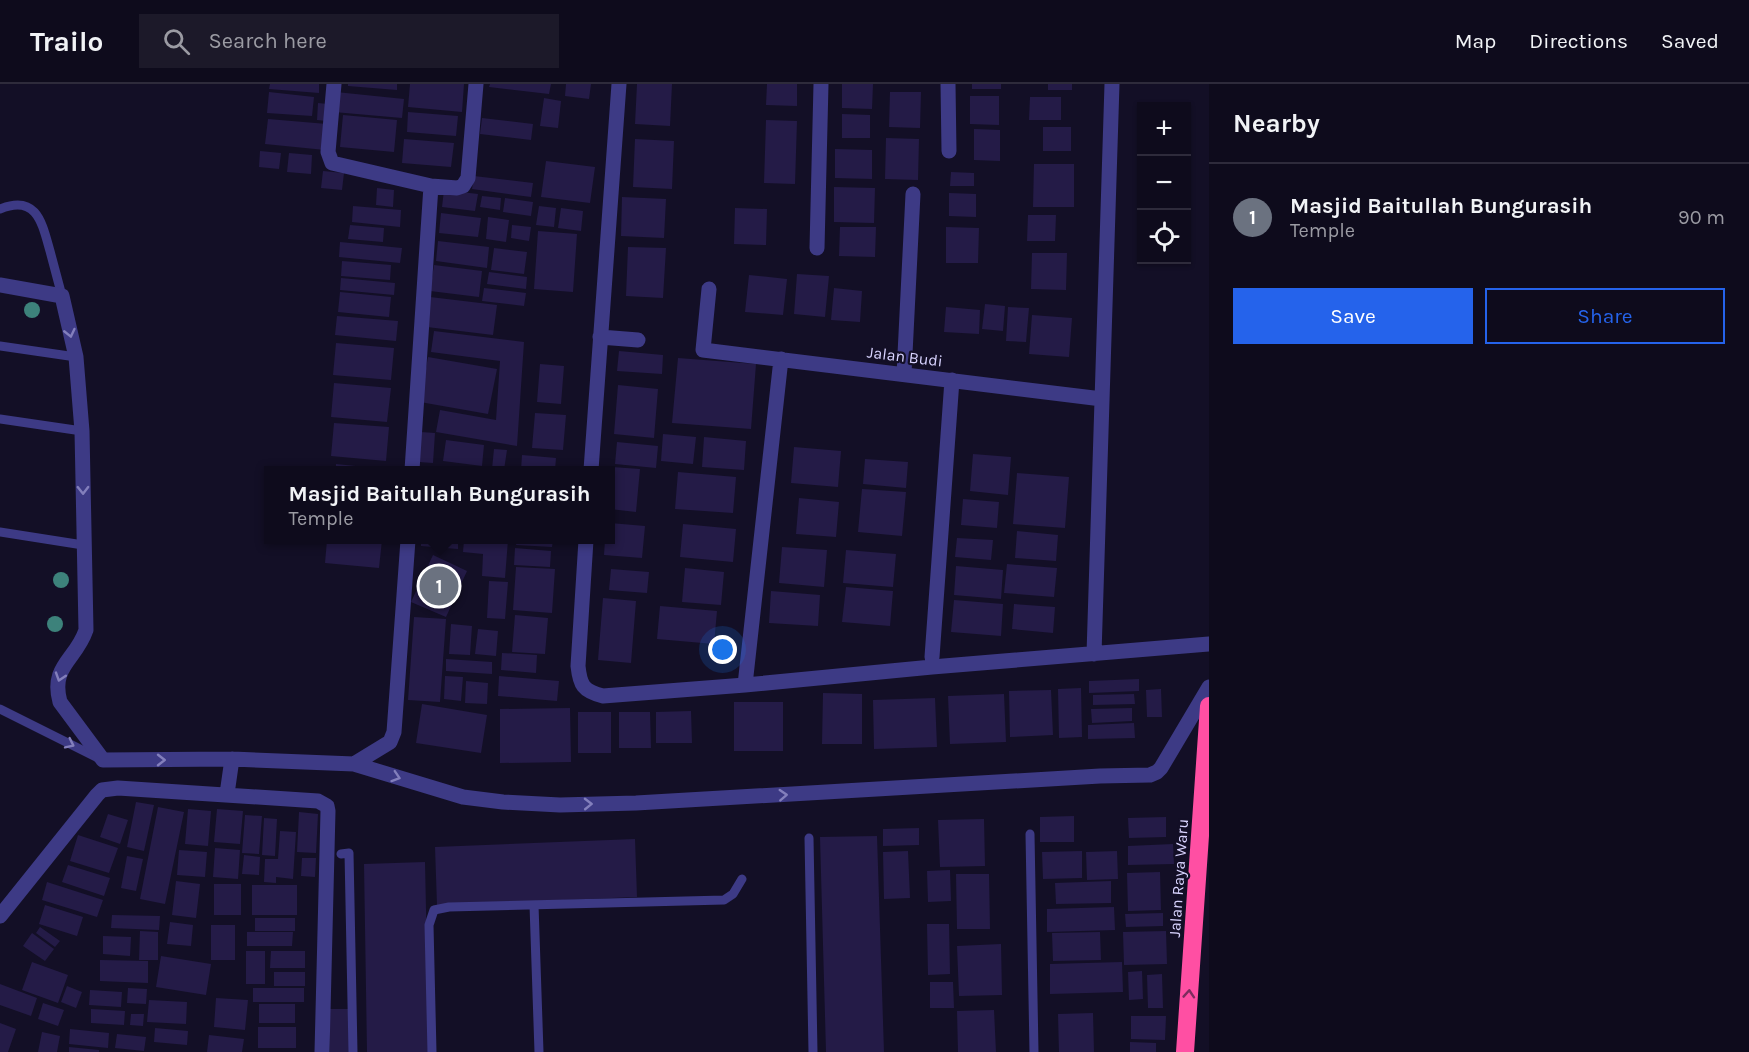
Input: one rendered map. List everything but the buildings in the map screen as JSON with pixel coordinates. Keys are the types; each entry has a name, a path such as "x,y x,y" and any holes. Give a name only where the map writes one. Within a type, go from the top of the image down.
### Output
{"highway":[{"name":"Jalan Raya Waru","path":"1185,1052 1209,706"}],"street":[{"path":"334,84 328,152 332,163 431,186 457,188 463,186 468,178 476,84"},
{"path":"591,466 619,84"},
{"path":"817,248 821,84"},
{"path":"948,84 949,152"},
{"path":"1094,654 1112,84"},
{"path":"412,466 431,186"},
{"path":"904,374 913,195"},
{"path":"0,285 62,296 76,357 82,431 86,630 82,642 61,669 56,690 60,702 103,760 232,759 354,764 463,797 560,805 636,803 1150,775 1161,768 1209,687"},
{"name":"Jalan Budi","path":"709,289 703,350 1102,399"},
{"path":"600,337 638,340"},
{"path":"745,685 781,359"},
{"path":"932,657 952,380"},
{"path":"354,764 390,742 394,732 408,544"},
{"path":"586,544 577,654 580,681 585,689 603,696 1209,644"},
{"path":"226,794 232,759"},
{"path":"0,916 102,790 118,788 318,801 327,806 322,1052"}],"lane":[{"path":"0,209 11,204 23,206 33,211 42,221 62,296"},
{"path":"0,346 76,357"},
{"path":"0,419 82,431"},
{"path":"0,532 83,545"},
{"path":"0,709 103,760"},
{"path":"1030,834 1034,1052"},
{"path":"809,838 813,1052"},
{"path":"341,854 349,853 353,1052"},
{"path":"432,1052 429,925 434,910 449,907 724,900 733,894 742,879"},
{"path":"534,905 539,1052"}],"place":[{"name":"Masjid Baitullah Bungurasih","path":"439,586"}]}
